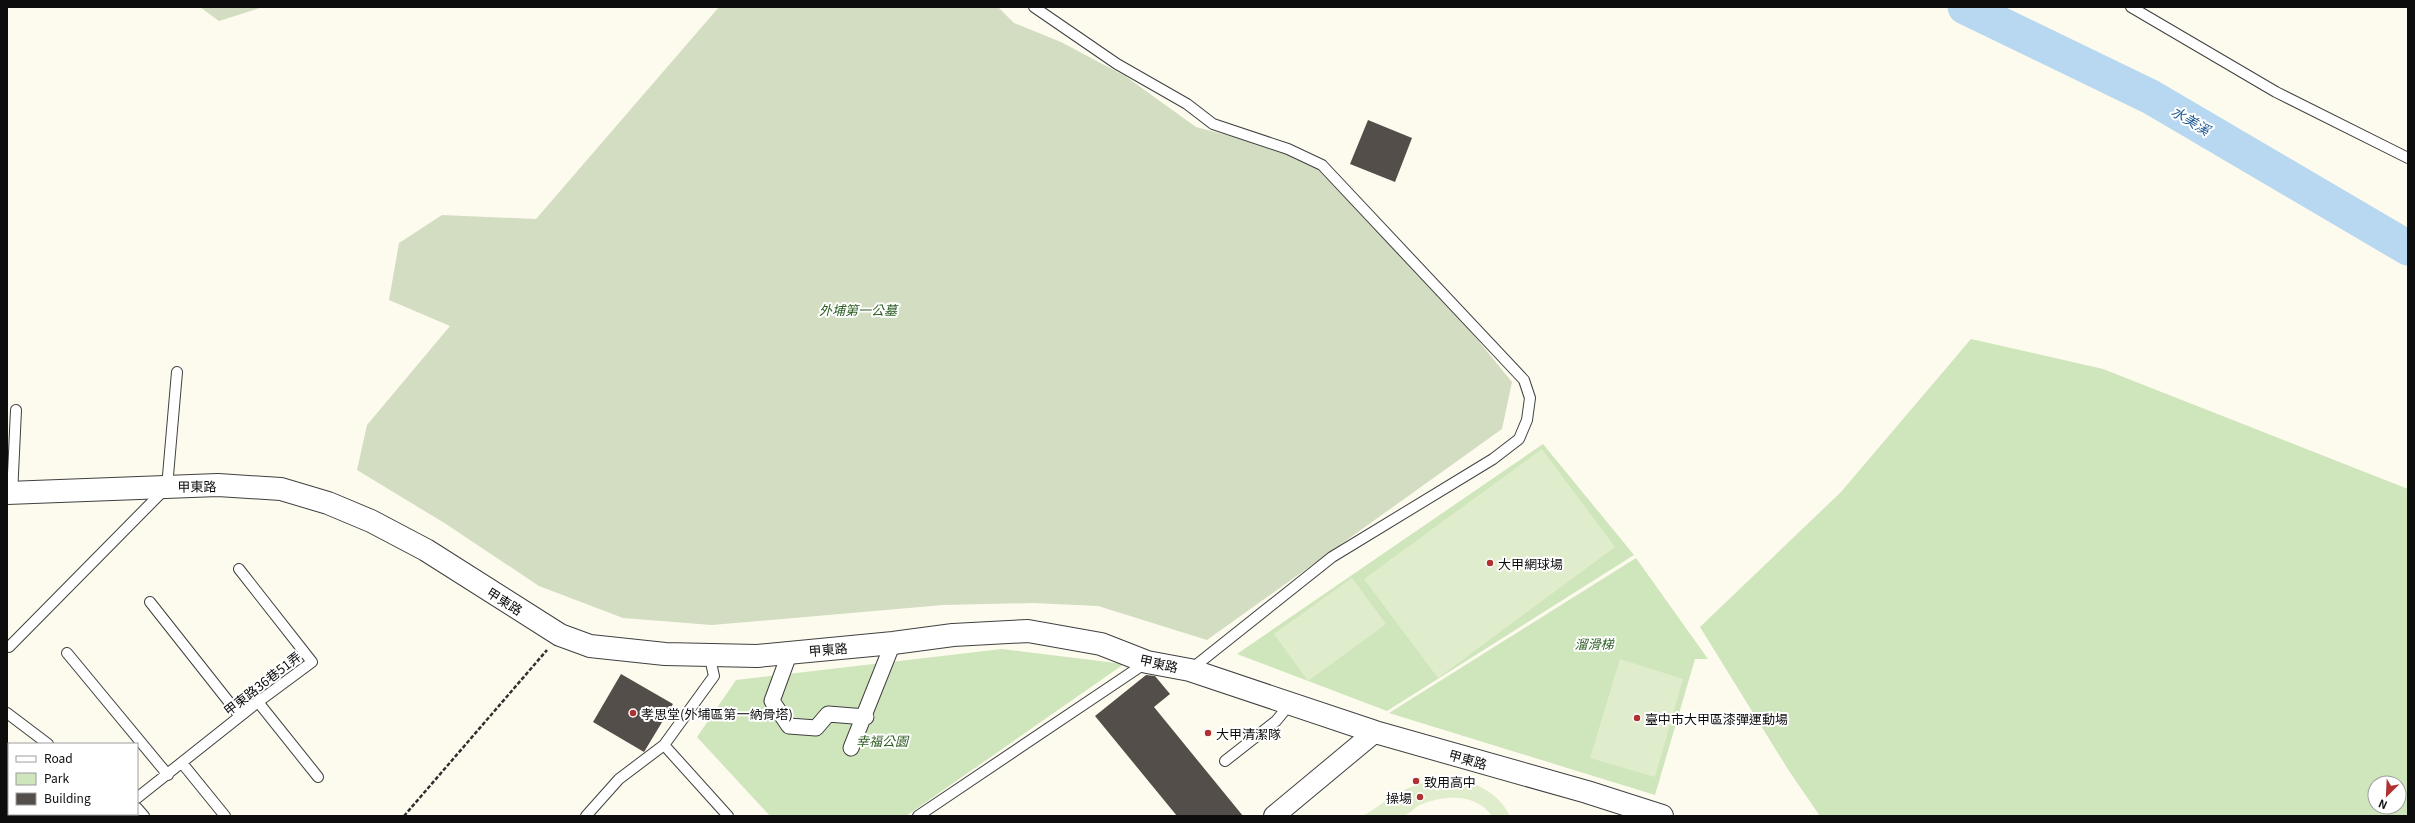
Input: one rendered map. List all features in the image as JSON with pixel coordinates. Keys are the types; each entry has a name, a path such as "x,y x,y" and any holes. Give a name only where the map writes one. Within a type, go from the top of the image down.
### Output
{"street":[{"name":"甲東路","path":"9,496 218,485 281,489 328,503 371,521 426,550 560,635 590,646 604,648 665,654 709,653 757,656 893,643 953,635 1028,631 1101,644 1147,662 1190,670 1375,732 1587,792 1662,816"},
{"path":"852,748 866,717 893,643"},
{"path":"790,652 772,701 789,726 816,728 828,714 866,717"},
{"path":"1274,816 1375,732"}],"lane":[{"path":"1034,7 1117,64 1187,104 1213,124 1288,149 1322,165 1524,380 1530,398 1527,420 1519,439 1493,459 1332,557 1190,670"},
{"path":"2130,7 2276,92 2408,158"},
{"path":"9,647 167,487 178,372"},
{"path":"9,496 16,410"},
{"name":"甲東路36巷51弄","path":"138,797 168,775 258,702 312,662 239,569"},
{"path":"150,602 240,716"},
{"path":"67,652 168,775"},
{"path":"586,816 618,779 664,745 714,676 709,653"},
{"path":"918,816 1147,662"},
{"path":"258,702 318,777"},
{"path":"1225,761 1276,721 1290,704"},
{"path":"7,713 47,743"},
{"path":"664,745 728,816"},
{"path":"182,763 225,816"}],"path":[{"path":"404,816 560,635"}],"green space":[{"path":"200,7 263,7 219,21"},
{"name":"外埔第一公墓","path":"719,7 998,7 1014,23 1061,42 1125,76 1196,127 1306,156 1358,206 1442,296 1512,382 1502,429 1207,640 1098,606 1033,603 943,605 712,625 623,618 539,586 446,524 357,470 367,425 450,326 389,300 399,243 442,215 536,219"},
{"path":"1971,339 2103,369 2408,489 2408,816 1820,816 1789,771 1700,627 1841,492"},
{"path":"1543,444 1634,555 1387,711 1237,654"},
{"name":"大甲網球場","path":"1542,449 1615,547 1438,678 1364,579"},
{"name":"溜滑梯","path":"1636,558 1708,659 1695,659 1655,795 1389,713"},
{"path":"1352,578 1386,624 1308,681 1274,634"},
{"name":"幸福公園","path":"1002,649 1124,664 906,816 770,816 697,737 736,680"},
{"name":"臺中市大甲區漆彈運動場","path":"1620,659 1683,679 1655,777 1590,758"},
{"name":"操場","path":"1462,780 1477,785 1490,793 1502,803 1510,816 1492,816 1478,803 1460,798 1450,798 1422,804 1408,814 1399,817 1363,816 1392,797 1415,785 1428,782"}],"building":[{"path":"1368,120 1412,138 1395,182 1350,164"},
{"name":"孝思堂(外埔區第一納骨塔)","path":"621,674 673,704 644,752 593,722"},
{"name":"大甲清潔隊","path":"1146,675 1155,676 1170,694 1154,707 1243,816 1177,816 1095,716"}],"waterway":[{"name":"水美溪","path":"1965,7 2151,97 2408,248"}],"place":[{"name":"大甲網球場","path":"1490,563"},
{"name":"孝思堂(外埔區第一納骨塔)","path":"633,713"},
{"name":"臺中市大甲區漆彈運動場","path":"1637,718"},
{"name":"大甲清潔隊","path":"1208,733"},
{"name":"致用高中","path":"1416,781"},
{"name":"操場","path":"1420,797"}]}
